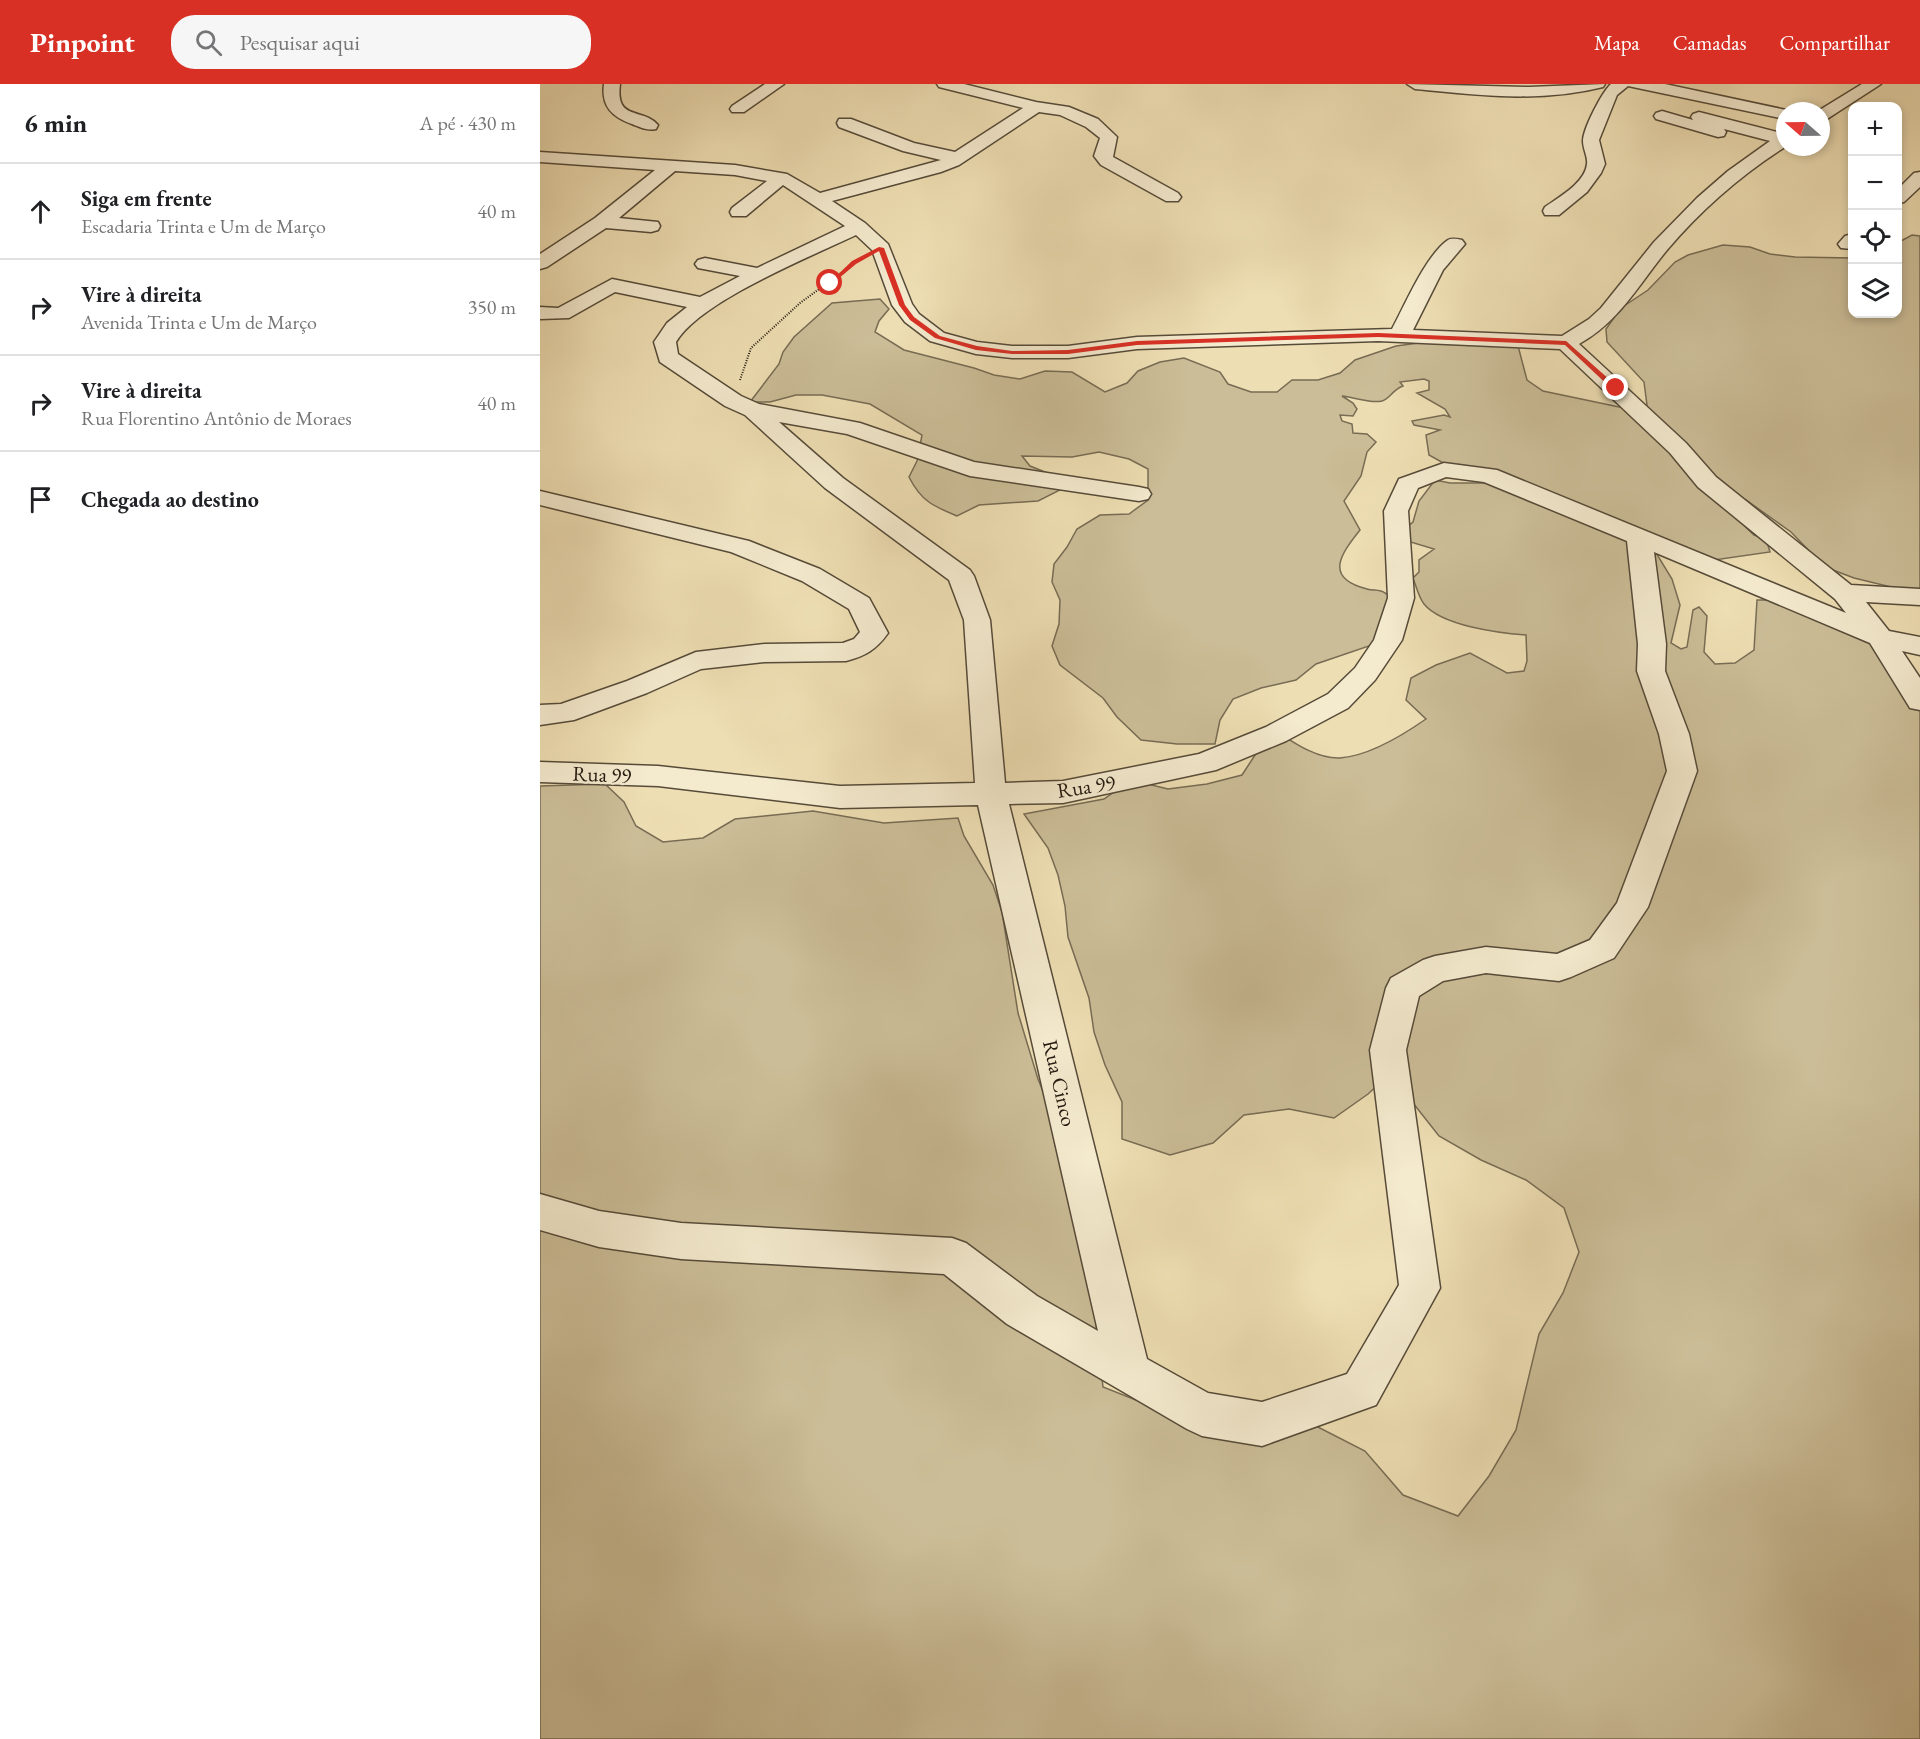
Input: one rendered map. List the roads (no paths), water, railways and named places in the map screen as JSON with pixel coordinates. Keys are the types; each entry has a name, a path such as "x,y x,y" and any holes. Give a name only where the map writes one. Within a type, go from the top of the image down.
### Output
{"street":[{"path":"612,84 612,103 618,112 650,125"},
{"path":"738,109 776,84"},
{"path":"945,84 1036,107 1063,110 1092,123 1106,132 1109,137 1104,156 1107,161 1172,197"},
{"path":"1415,84 1479,90 1558,91 1597,84"},
{"path":"1552,211 1581,188 1592,173 1596,164 1591,140 1610,93 1621,84"},
{"path":"1634,84 1686,92 1776,112"},
{"path":"1661,84 1686,92"},
{"path":"1830,111 1873,84"},
{"path":"818,199 935,168 957,158 1036,107"},
{"path":"1665,112 1776,141"},
{"path":"845,123 909,147 957,158"},
{"path":"542,156 735,170 781,178 818,199 858,227 881,248 902,305 912,318 938,337 976,348 1012,352 1068,352 1137,343 1400,335 1566,343 1582,335 1613,309 1659,249 1699,204 1748,163 1776,145"},
{"path":"540,263 602,222 671,166"},
{"path":"1902,194 1920,177"},
{"path":"740,212 781,178"},
{"path":"602,222 651,226"},
{"path":"858,227 759,274 703,304 674,327 665,342 668,357 743,405 852,428 970,469 1139,494"},
{"path":"1400,335 1434,268 1455,244"},
{"path":"705,264 759,274"},
{"path":"540,313 562,314 612,285 703,304"},
{"path":"1566,343 1678,448 1707,482 1844,593 1880,637 1920,701"},
{"name":"Rua Cinco","path":"743,405 834,483 961,576 977,620 991,794 1129,1372"},
{"name":"Rua 99","path":"540,772 658,776 840,797 1063,792 1206,764 1276,734 1338,701 1365,674 1388,640 1401,598 1396,511 1408,484 1444,470 1488,475 1639,538"},
{"path":"540,498 740,546 811,574 860,604 874,633 864,645 846,652 765,653 696,661 637,687 564,713 540,715"},
{"path":"540,1212 599,1229 681,1241 952,1256 1022,1310 1202,1414 1262,1424 1361,1390 1420,1288 1388,1050 1403,988 1435,969 1486,960 1559,968 1602,949 1632,907 1682,771 1674,734 1651,671 1652,644 1639,538 1880,637 1920,646"},
{"path":"1844,593 1920,597"}]}
